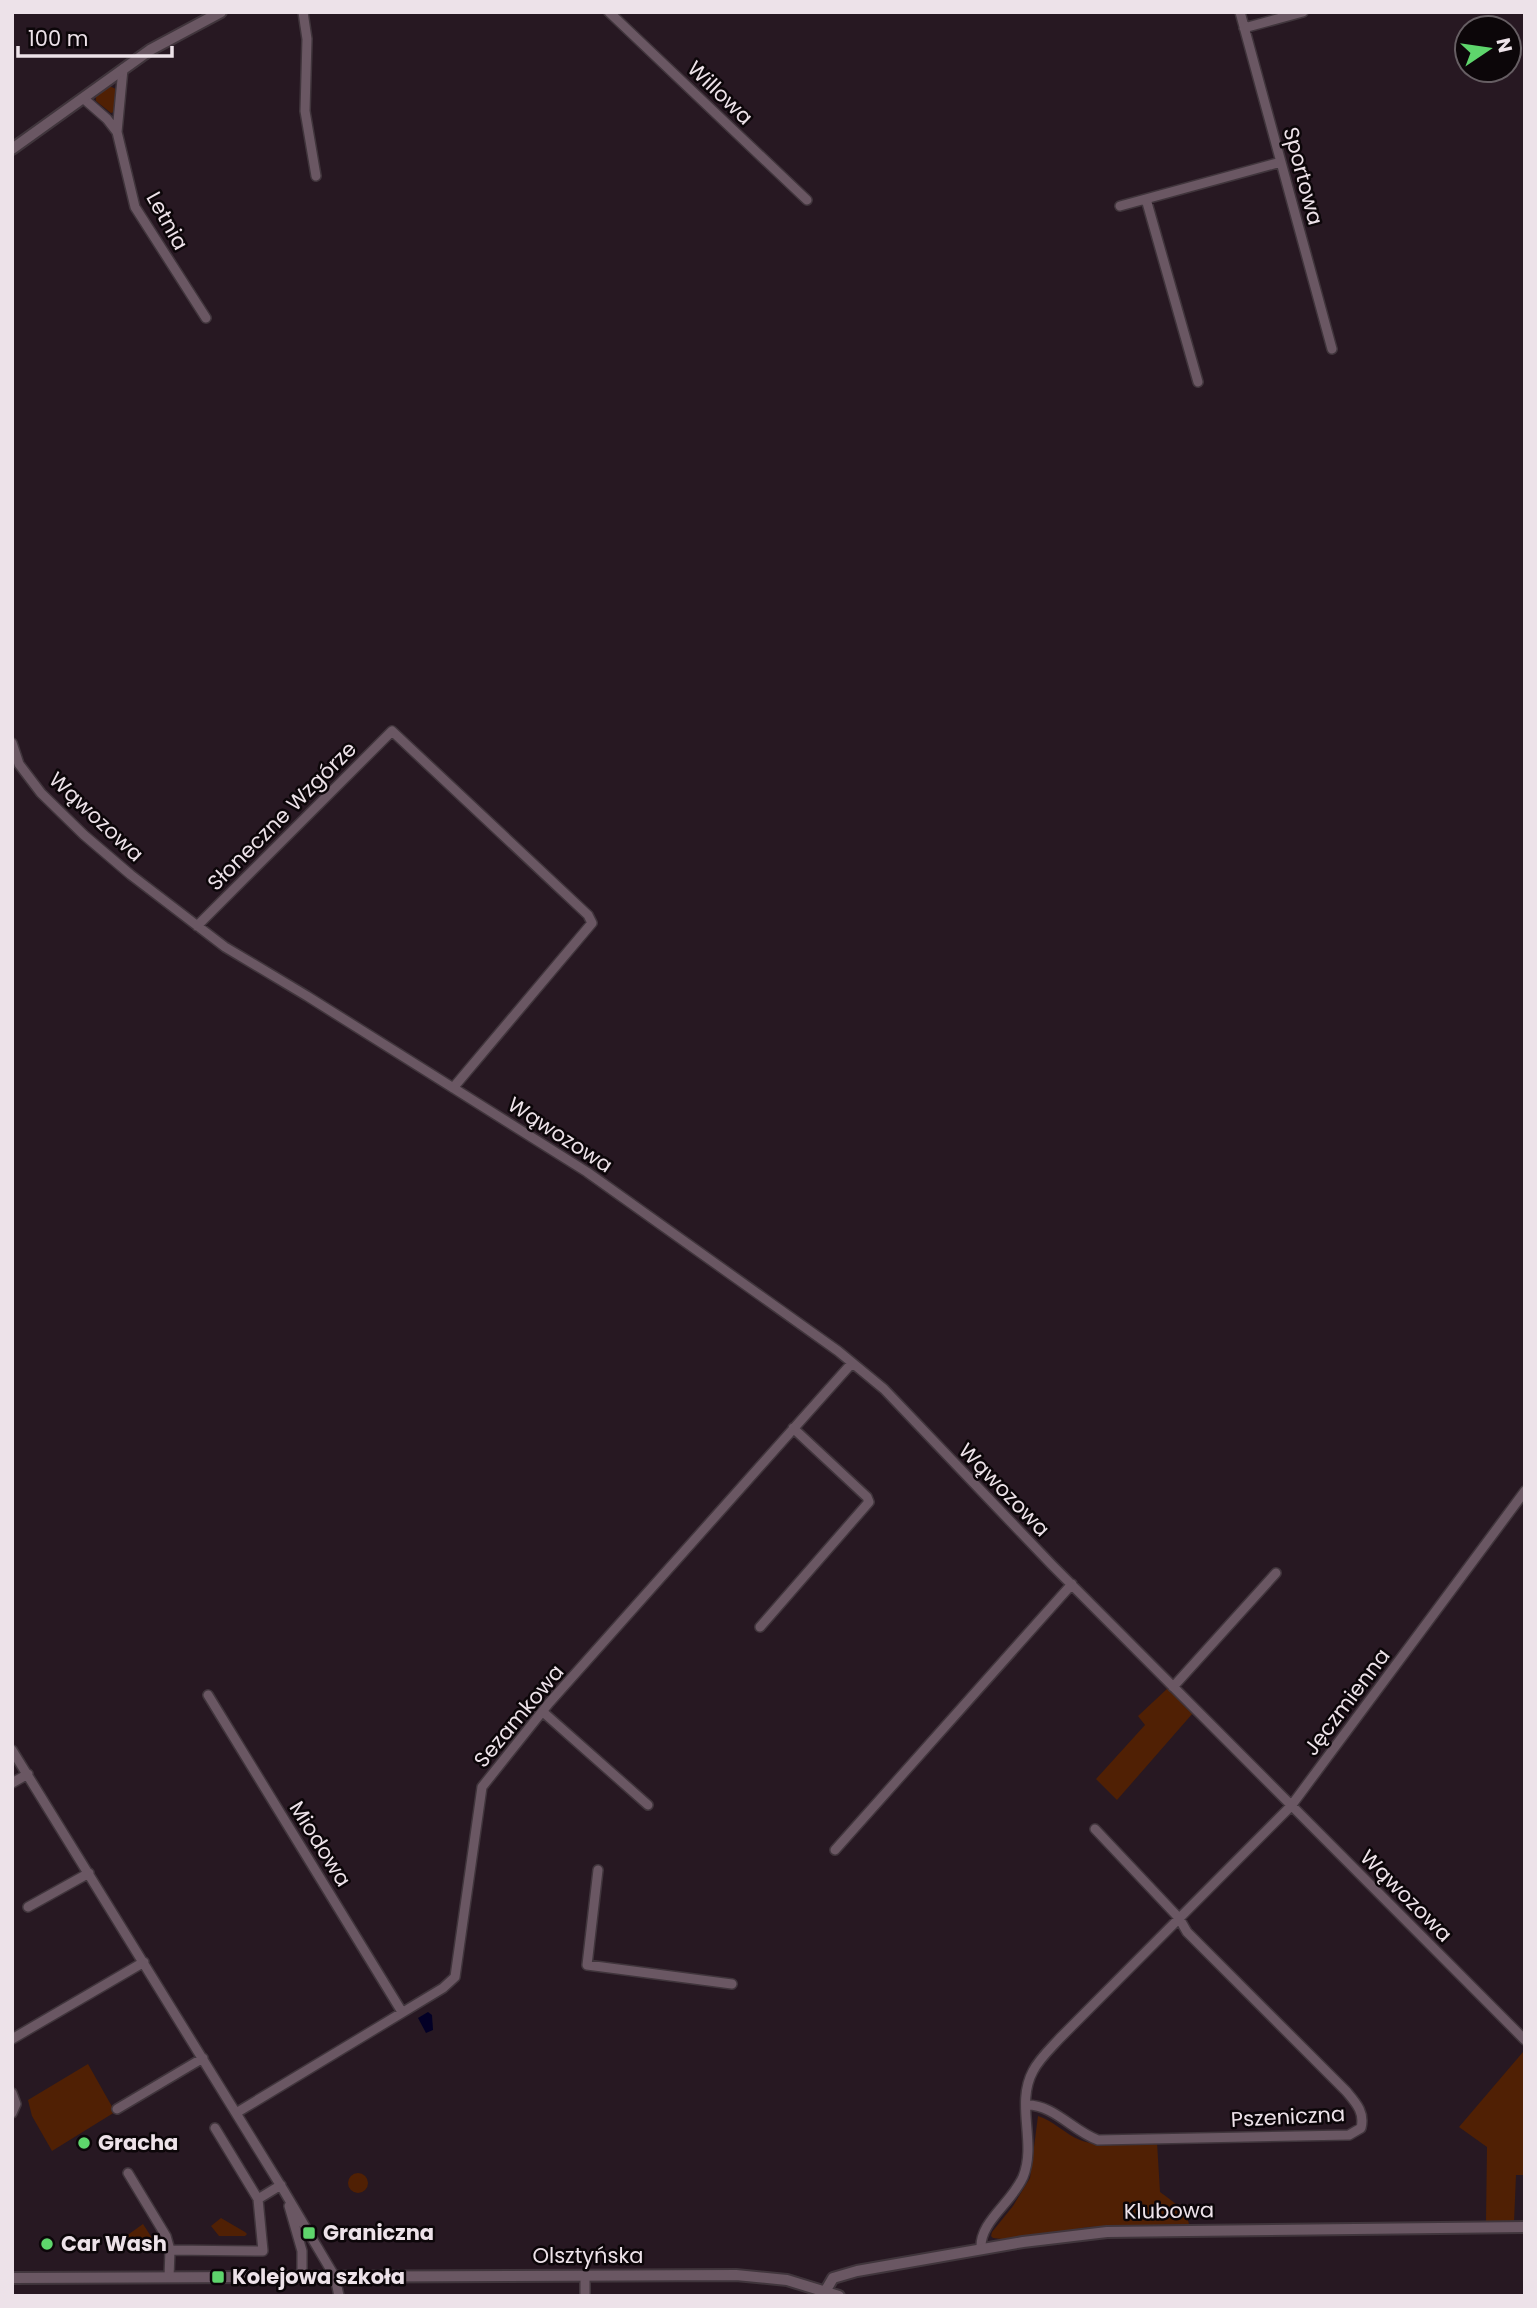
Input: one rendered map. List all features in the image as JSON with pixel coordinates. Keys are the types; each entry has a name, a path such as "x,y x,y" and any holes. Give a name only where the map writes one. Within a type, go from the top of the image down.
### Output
{"street":[{"path":"12,149 123,69 176,35 221,12"},
{"path":"303,12 307,72 305,111 316,176"},
{"name":"Willowa","path":"609,12 807,200"},
{"name":"Sportowa","path":"1240,12 1332,349"},
{"path":"1244,28 1303,12"},
{"name":"Letnia","path":"123,69 117,132 135,207 206,318"},
{"name":"Letnia","path":"83,98 107,118 117,132"},
{"path":"1120,205 1280,162"},
{"path":"1146,199 1198,382"},
{"name":"Słoneczne Wzgórze","path":"197,926 392,731 588,915 592,923 453,1087"},
{"name":"Wąwozowa","path":"12,743 19,764 41,793 83,835 225,947 587,1172 852,1363 884,1389 1173,1687 1525,2040"},
{"name":"Sezamkowa","path":"236,2113 443,1988 455,1977 482,1787 543,1712 852,1363"},
{"path":"760,1627 869,1502 867,1497 793,1428"},
{"name":"Jęczmienna","path":"981,2249 980,2238 985,2227 1009,2202 1023,2176 1028,2155 1027,2085 1033,2070 1045,2054 1291,1806 1525,1491"},
{"path":"1173,1687 1276,1573"},
{"path":"835,1850 1072,1584"},
{"name":"Miodowa","path":"208,1695 402,2012"},
{"path":"543,1712 648,1805"},
{"path":"12,1750 283,2188 335,2277 339,2296"},
{"path":"12,1783 28,1774"},
{"path":"1095,1829 1178,1918"},
{"path":"598,1870 587,1965 732,1984"},
{"path":"28,1907 89,1873"},
{"name":"Pszeniczna","path":"1026,2105 1039,2105 1098,2140 1349,2135 1361,2128 1363,2119 1360,2108 1346,2091 1187,1932 1178,1918"},
{"path":"12,2039 144,1962"},
{"path":"117,2109 203,2058"},
{"path":"12,2093 16,2104 12,2113"},
{"path":"170,2250 263,2251 258,2199 215,2128"},
{"path":"128,2173 166,2236 170,2250 169,2277"},
{"path":"258,2199 283,2188"},
{"path":"283,2188 302,2251 302,2277"},
{"name":"Klubowa","path":"826,2290 833,2278 842,2274 981,2249 1107,2232 1525,2227"},
{"path":"585,2275 585,2296"},
{"name":"Olsztyńska","path":"12,2278 736,2275 787,2280 839,2296"}],"shaded area":[{"path":"109,86 116,89 117,111 111,113 96,101 96,96"},
{"path":"1168,1688 1193,1713 1117,1800 1096,1779 1145,1725 1138,1716"},
{"path":"1523,2052 1525,2175 1516,2175 1514,2222 1486,2221 1487,2147 1459,2127"},
{"path":"88,2064 115,2112 52,2151 32,2116 28,2100"},
{"path":"1038,2116 1089,2143 1118,2145 1157,2142 1160,2192 1182,2210 1189,2224 1088,2227 1002,2241 993,2238 992,2232 1013,2206 1030,2178"},
{"path":"358,2173 365,2176 368,2183 365,2190 358,2193 351,2190 348,2183 351,2176"},
{"path":"221,2218 247,2234 219,2236 211,2226"},
{"path":"143,2224 152,2238 122,2239"}],"water":[{"path":"428,2012 432,2015 433,2030 426,2033 418,2018"}],"place":[{"name":"Gracha","path":"84,2143"},
{"name":"Graniczna","path":"309,2233"},
{"name":"Car Wash","path":"47,2244"},
{"name":"Kolejowa szkoła","path":"218,2277"}]}
